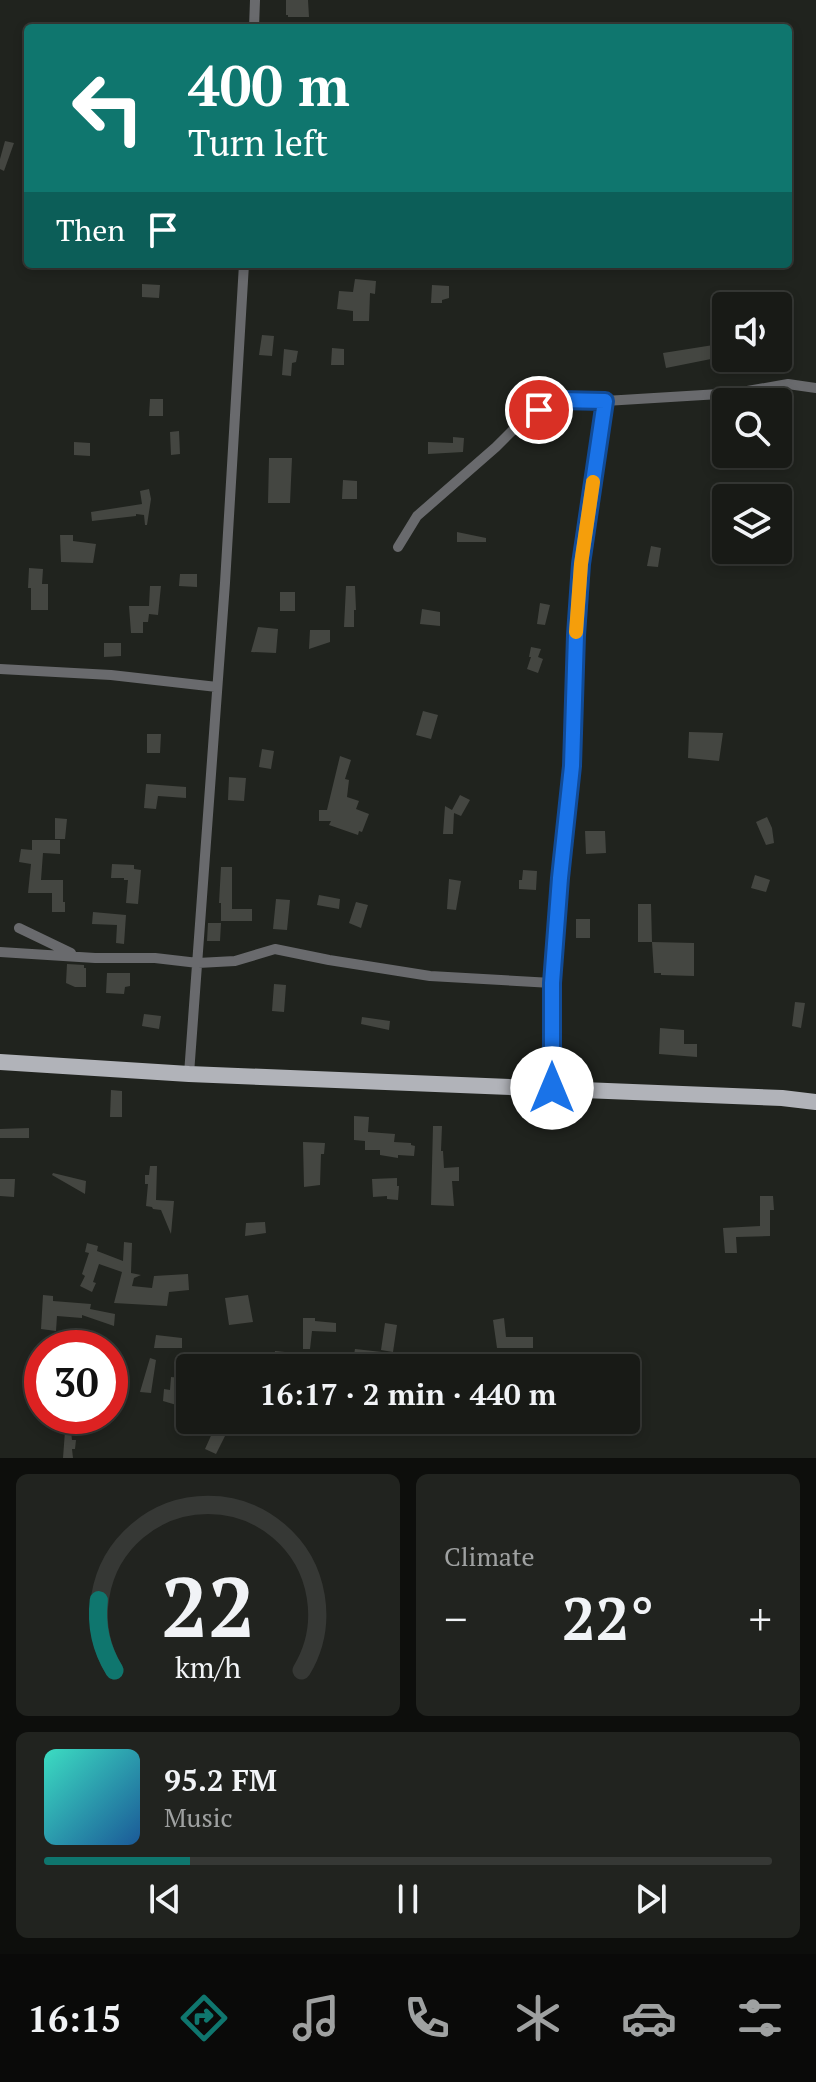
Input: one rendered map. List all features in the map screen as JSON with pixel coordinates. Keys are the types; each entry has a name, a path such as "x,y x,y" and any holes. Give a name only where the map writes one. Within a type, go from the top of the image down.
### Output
{"main road":[{"path":"0,1062 189,1074 782,1098 816,1102"}],"street":[{"path":"254,24 255,0"},
{"path":"189,1074 244,268"},
{"path":"398,547 417,516 525,418 552,402 736,393 788,384 816,388"},
{"path":"552,1088 552,983 572,766 581,564 605,401"},
{"path":"0,669 111,675 217,687"},
{"path":"19,928 77,956"},
{"path":"0,952 155,958 198,963 235,961 275,949 430,976 552,983"}],"building":[{"path":"286,0 308,0 309,17 288,17"},
{"path":"5,141 14,143 4,171 0,169 0,159"},
{"path":"355,279 376,281 375,294 370,293 369,321 353,321 353,311 337,309 339,291 353,292"},
{"path":"142,284 160,285 159,298 142,297"},
{"path":"432,285 449,286 449,298 442,300 442,303 431,303"},
{"path":"262,335 274,336 272,356 259,355"},
{"path":"712,345 712,359 666,368 663,353"},
{"path":"332,348 344,349 344,365 331,365"},
{"path":"284,349 298,351 296,362 292,363 291,376 282,375"},
{"path":"150,399 163,399 163,416 149,416"},
{"path":"179,431 180,454 171,455 170,432"},
{"path":"453,437 464,438 463,452 428,454 428,442 453,443"},
{"path":"74,442 90,443 90,456 74,455"},
{"path":"269,458 292,458 290,503 268,503"},
{"path":"343,480 357,481 357,499 342,499"},
{"path":"149,489 151,499 147,525 144,515 136,514 92,521 91,512 142,504 140,491"},
{"path":"457,532 486,538 486,542 457,542"},
{"path":"60,535 73,535 73,541 96,544 93,563 61,562"},
{"path":"651,546 661,548 658,567 647,566"},
{"path":"29,568 43,569 42,584 48,584 48,610 31,610"},
{"path":"180,574 197,574 197,587 179,586"},
{"path":"150,586 161,586 158,615 149,614 148,622 143,622 143,633 131,633 129,606 149,606"},
{"path":"346,586 355,586 354,627 344,627"},
{"path":"280,592 295,592 295,611 280,611"},
{"path":"540,603 550,605 545,625 537,624"},
{"path":"422,609 440,612 440,626 420,624"},
{"path":"258,627 278,629 276,653 251,652"},
{"path":"310,630 330,630 330,642 309,649"},
{"path":"104,643 121,643 121,656 104,657"},
{"path":"531,647 541,649 538,657 543,659 538,673 527,669"},
{"path":"423,711 438,715 431,739 416,735"},
{"path":"689,732 723,733 719,761 688,758"},
{"path":"147,734 161,734 160,753 147,753"},
{"path":"262,749 274,751 271,769 259,767"},
{"path":"340,756 351,760 345,779 349,780 347,797 359,801 356,809 369,814 358,835 329,825 331,821 319,821 319,810 327,810"},
{"path":"229,777 246,778 244,801 228,800"},
{"path":"146,784 186,787 186,798 158,796 156,809 144,808"},
{"path":"460,795 470,800 461,816 454,813 453,834 443,834 445,806 452,810"},
{"path":"767,817 774,843 766,845 756,822"},
{"path":"55,818 67,819 65,839 55,839"},
{"path":"585,831 605,831 606,853 586,854"},
{"path":"32,840 60,840 60,854 43,853 41,880 63,880 65,912 52,912 52,893 28,893 31,864 19,862 21,849 32,850"},
{"path":"112,864 134,865 134,869 141,870 138,904 126,903 128,880 111,878"},
{"path":"221,867 232,867 232,909 252,909 252,921 221,921"},
{"path":"523,870 537,871 536,890 519,889"},
{"path":"755,875 770,880 766,892 751,888"},
{"path":"449,879 461,881 456,910 447,909"},
{"path":"319,895 340,899 339,909 317,905"},
{"path":"276,899 290,900 287,930 273,929"},
{"path":"356,902 368,905 361,928 349,923"},
{"path":"638,904 651,904 652,942 638,942"},
{"path":"93,912 126,915 124,944 116,943 117,925 92,924"},
{"path":"576,919 590,919 590,938 576,938"},
{"path":"208,923 221,923 220,941 207,941"},
{"path":"652,942 694,943 694,976 654,973"},
{"path":"67,964 84,965 86,987 66,983"},
{"path":"107,973 130,973 130,986 125,987 124,994 106,993"},
{"path":"274,984 286,985 284,1012 272,1011"},
{"path":"795,1002 805,1003 801,1028 792,1026"},
{"path":"144,1014 161,1016 159,1029 142,1026"},
{"path":"362,1017 390,1021 389,1030 361,1024"},
{"path":"660,1028 684,1030 684,1044 697,1044 697,1057 659,1054"},
{"path":"111,1090 122,1091 122,1117 110,1117"},
{"path":"354,1116 369,1117 368,1132 395,1134 394,1142 411,1143 415,1146 414,1156 398,1155 398,1158 380,1155 380,1150 365,1150 365,1141 354,1140"},
{"path":"433,1126 442,1126 444,1168 459,1167 459,1181 452,1181 454,1206 431,1205"},
{"path":"29,1128 29,1138 0,1138 0,1129"},
{"path":"303,1142 325,1143 324,1154 321,1154 320,1185 304,1187"},
{"path":"150,1166 157,1166 156,1200 174,1201 171,1234 161,1210 146,1206 148,1184 145,1184 145,1175 149,1175"},
{"path":"52,1175 86,1181 85,1194"},
{"path":"397,1178 398,1200 387,1199 387,1196 373,1197 372,1179"},
{"path":"0,1179 15,1179 14,1197 0,1196"},
{"path":"760,1196 773,1196 770,1236 736,1237 737,1253 725,1253 723,1228 760,1226"},
{"path":"265,1222 266,1233 245,1236 246,1223"},
{"path":"124,1242 132,1243 131,1273 141,1275 134,1278 132,1286 152,1288 154,1276 188,1274 189,1290 169,1292 167,1306 114,1303 122,1272 99,1264 92,1292 80,1286 89,1253 85,1252 87,1243 98,1246 97,1251 123,1261"},
{"path":"43,1295 53,1296 53,1301 91,1304 90,1309 115,1314 114,1326 82,1315 82,1318 57,1316 56,1330 41,1329"},
{"path":"248,1295 253,1322 229,1325 225,1298"},
{"path":"303,1318 336,1323 336,1332 312,1331 310,1349 303,1349"},
{"path":"504,1318 506,1337 533,1337 533,1348 497,1348 493,1320"},
{"path":"385,1323 397,1325 393,1352 381,1350"},
{"path":"156,1335 182,1338 182,1348 154,1348"},
{"path":"355,1349 382,1352 382,1354 354,1354"},
{"path":"275,1351 295,1353 295,1354 275,1354"},
{"path":"150,1358 156,1360 151,1393 140,1392"},
{"path":"171,1377 176,1377 176,1405 163,1401 164,1389 170,1390"},
{"path":"65,1434 71,1434 72,1440 76,1440 75,1449 72,1449 73,1458 63,1458"},
{"path":"212,1434 226,1434 216,1454 205,1449"}],"slow traffic":[{"path":"576,632 581,564 593,482"}],"route":[{"path":"539,410 559,400 605,401 581,564 572,766 552,983 552,1088"}]}
